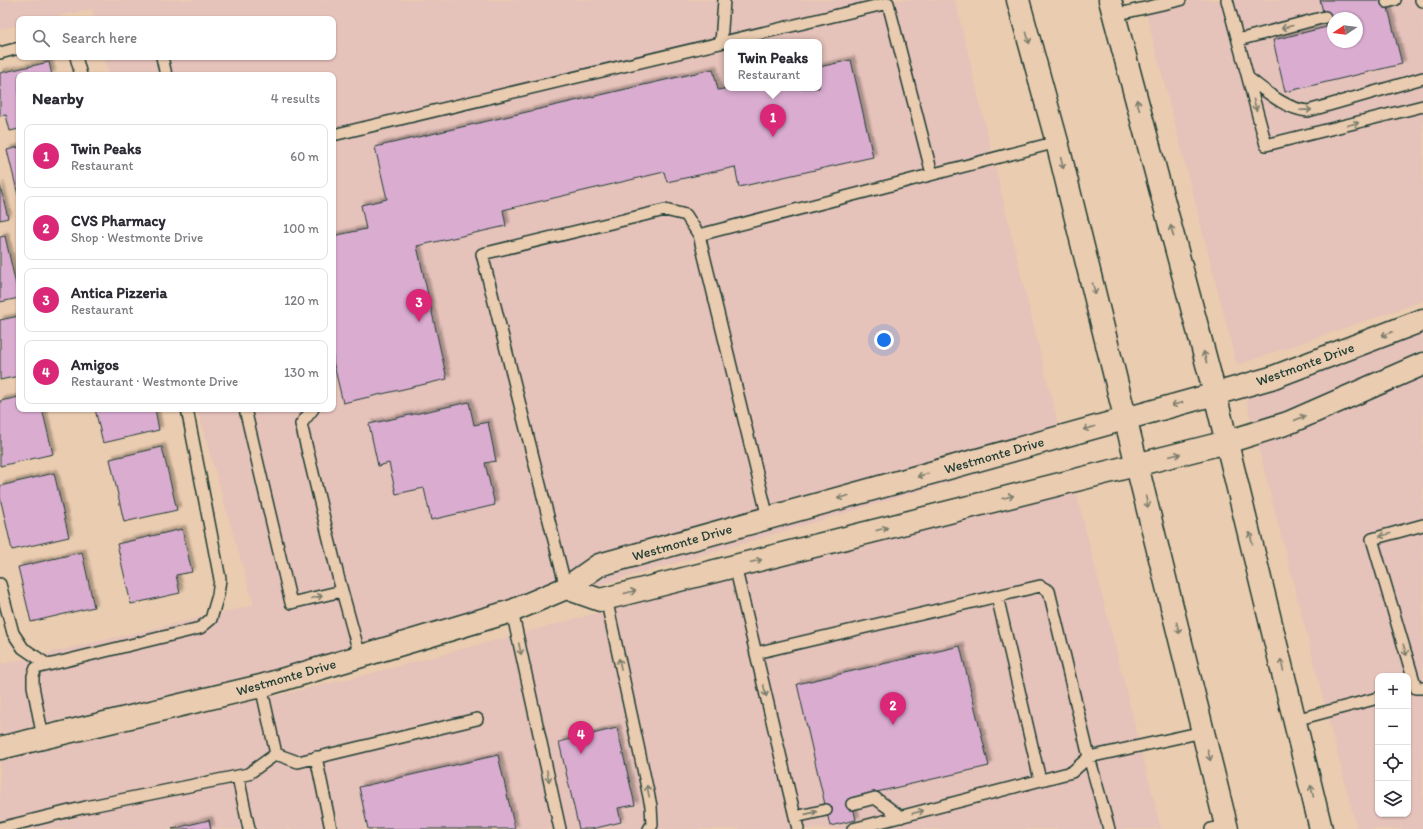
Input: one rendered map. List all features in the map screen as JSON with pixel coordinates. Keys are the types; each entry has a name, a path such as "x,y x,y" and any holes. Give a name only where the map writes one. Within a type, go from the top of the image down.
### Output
{"street":[{"path":"1018,0 1057,142 1138,464 1203,732 1222,828"},
{"path":"1112,8 1215,394 1296,720 1321,829"},
{"name":"Westmonte Drive","path":"0,748 261,686 512,611 566,588 599,566 1271,378 1423,320"},
{"path":"566,588 600,600 1227,442 1288,423 1423,364"}],"lane":[{"path":"721,43 724,0"},
{"path":"1112,8 1180,0"},
{"path":"1227,0 1266,145 1423,106"},
{"path":"738,39 888,3 932,174"},
{"path":"1238,40 1325,17"},
{"path":"336,134 724,42"},
{"path":"0,53 16,49"},
{"path":"77,60 79,72"},
{"path":"163,60 165,72"},
{"path":"1248,78 1292,108 1308,111 1423,78"},
{"path":"699,235 1057,142"},
{"path":"566,588 482,254 665,210 686,215 699,235 768,518"},
{"path":"43,738 33,676 36,668 200,628 211,619 218,595 220,579 188,412"},
{"path":"246,412 291,603 342,591"},
{"path":"311,412 302,424 342,591 360,656"},
{"path":"1416,689 1372,539 1423,525"},
{"path":"735,566 798,829"},
{"path":"0,584 13,633 23,648 48,665"},
{"path":"756,653 1040,586 1049,591 1089,757 1109,829"},
{"path":"997,596 1040,780"},
{"path":"606,598 651,806 652,825 649,829"},
{"path":"512,611 560,829"},
{"path":"261,686 276,754"},
{"path":"1296,720 1375,699"},
{"path":"276,754 298,762 477,718"},
{"path":"853,829 1072,772 1089,757 1203,732"},
{"path":"0,828 86,807 238,777 248,774 276,754"},
{"path":"316,757 330,829"},
{"path":"238,777 249,829"},
{"path":"852,804 875,798 901,816"},
{"path":"795,817 826,810"}],"shaded area":[{"path":"0,0 955,0 1064,448 568,594 358,650 0,735 0,658 2,664 254,605 198,412 336,412 336,72 108,72 105,60 336,60 336,16 94,16 92,9 60,16 16,16 16,26 0,29"},
{"path":"1143,0 1423,0 1423,301 1237,365"},
{"path":"1423,329 1423,829 1357,829 1244,391"},
{"path":"1071,473 1161,829 0,829 0,761 365,675 576,619"}],"building":[{"path":"1320,0 1386,0 1402,64 1285,92 1273,40 1327,27"},
{"path":"851,60 873,157 739,187 735,167 667,182 664,172 503,210 506,226 417,246 447,379 343,403 336,374 336,235 366,229 361,205 387,199 375,147 713,69 718,90 822,91 822,66"},
{"path":"49,62 51,72 16,72 16,130 10,131 6,115 0,116 0,73"},
{"path":"16,148 16,187 7,150"},
{"path":"0,185 8,218 0,220"},
{"path":"5,236 16,285 16,299 0,302 0,237"},
{"path":"16,317 16,377 0,380 0,320"},
{"path":"16,398 16,412 43,412 53,454 0,466 0,401"},
{"path":"469,402 474,425 488,422 496,461 485,463 495,505 431,520 424,488 396,494 389,463 378,466 369,424"},
{"path":"96,412 156,412 159,430 103,443"},
{"path":"162,447 177,510 124,522 110,459"},
{"path":"54,473 69,537 12,550 0,497 0,486"},
{"path":"182,529 192,572 176,575 180,593 131,604 117,544"},
{"path":"82,552 94,607 31,622 18,567"},
{"path":"960,646 989,766 851,798 856,820 830,826 797,684"},
{"path":"617,728 635,805 618,808 621,822 592,829 579,829 559,742"},
{"path":"498,755 515,829 368,829 359,787"},
{"path":"209,820 211,829 172,829"}],"place":[{"name":"Twin Peaks","path":"773,137"},
{"name":"Antica Pizzeria","path":"419,322"},
{"name":"CVS Pharmacy","path":"893,725"},
{"name":"Amigos","path":"581,754"}]}
